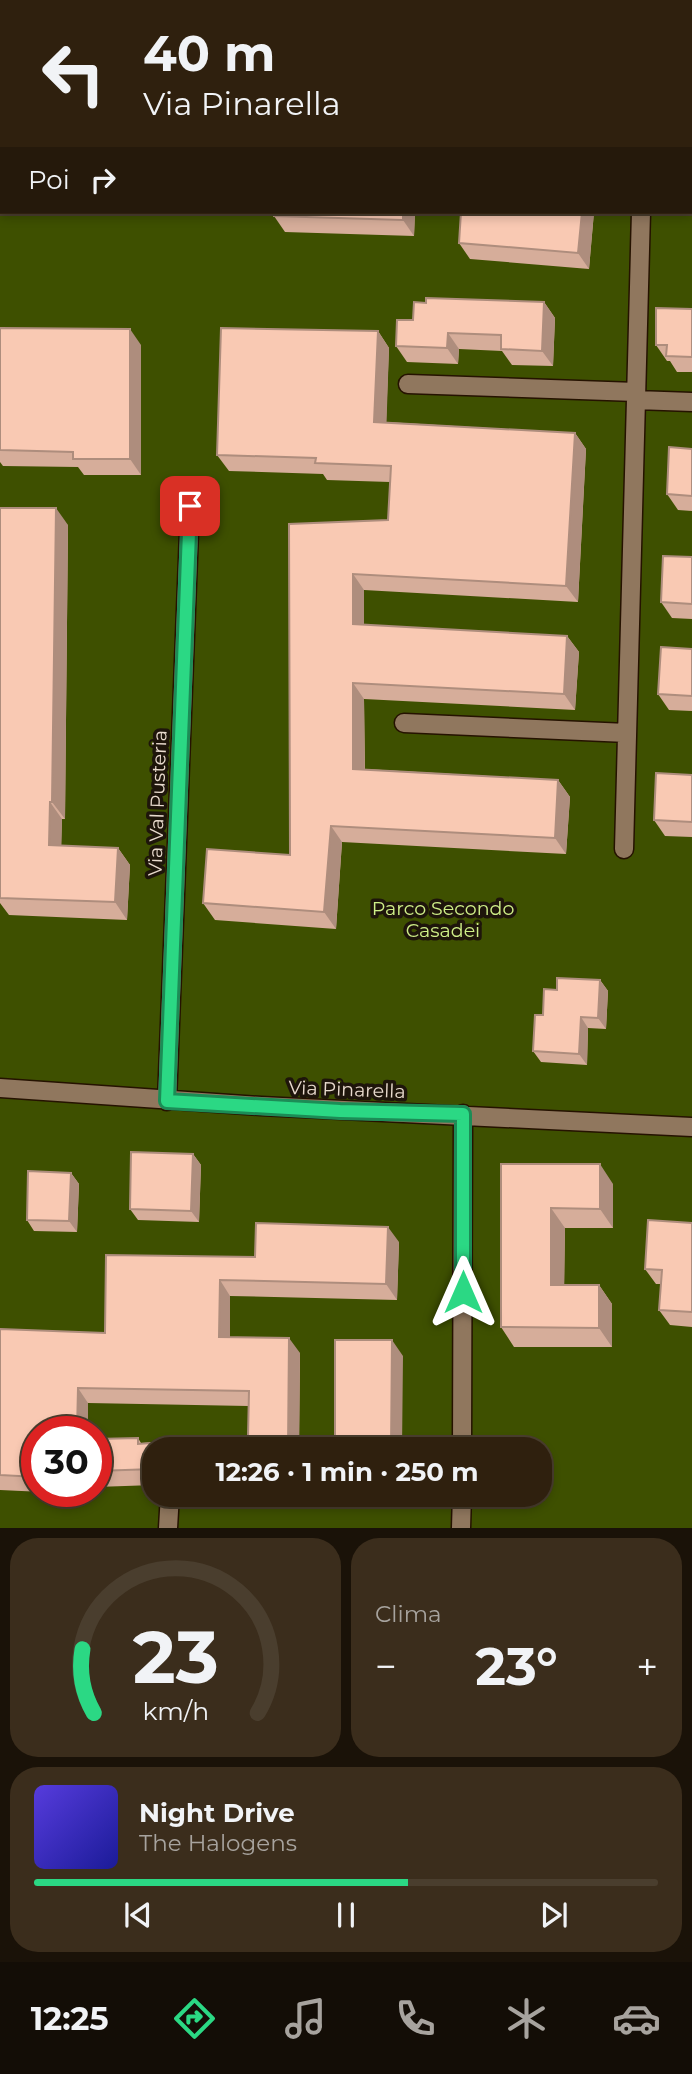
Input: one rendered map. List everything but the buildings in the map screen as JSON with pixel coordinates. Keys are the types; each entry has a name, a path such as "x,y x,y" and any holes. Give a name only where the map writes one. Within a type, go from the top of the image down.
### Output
{"street":[{"path":"624,849 641,214"},
{"path":"408,384 636,396 692,402"},
{"name":"Via Val Pusteria","path":"167,1101 190,506"},
{"path":"404,723 627,733"},
{"name":"Via Pinarella","path":"0,1088 340,1111 463,1114 692,1127"},
{"path":"462,1437 463,1114"},
{"path":"168,1528 169,1507"},
{"path":"461,1507 461,1528"}],"green space":[{"name":"Parco Secondo Casadei","path":"0,214 692,214 692,1528 0,1528"}],"route":[{"path":"190,506 167,1101 340,1111 463,1114 463,1292"}]}
